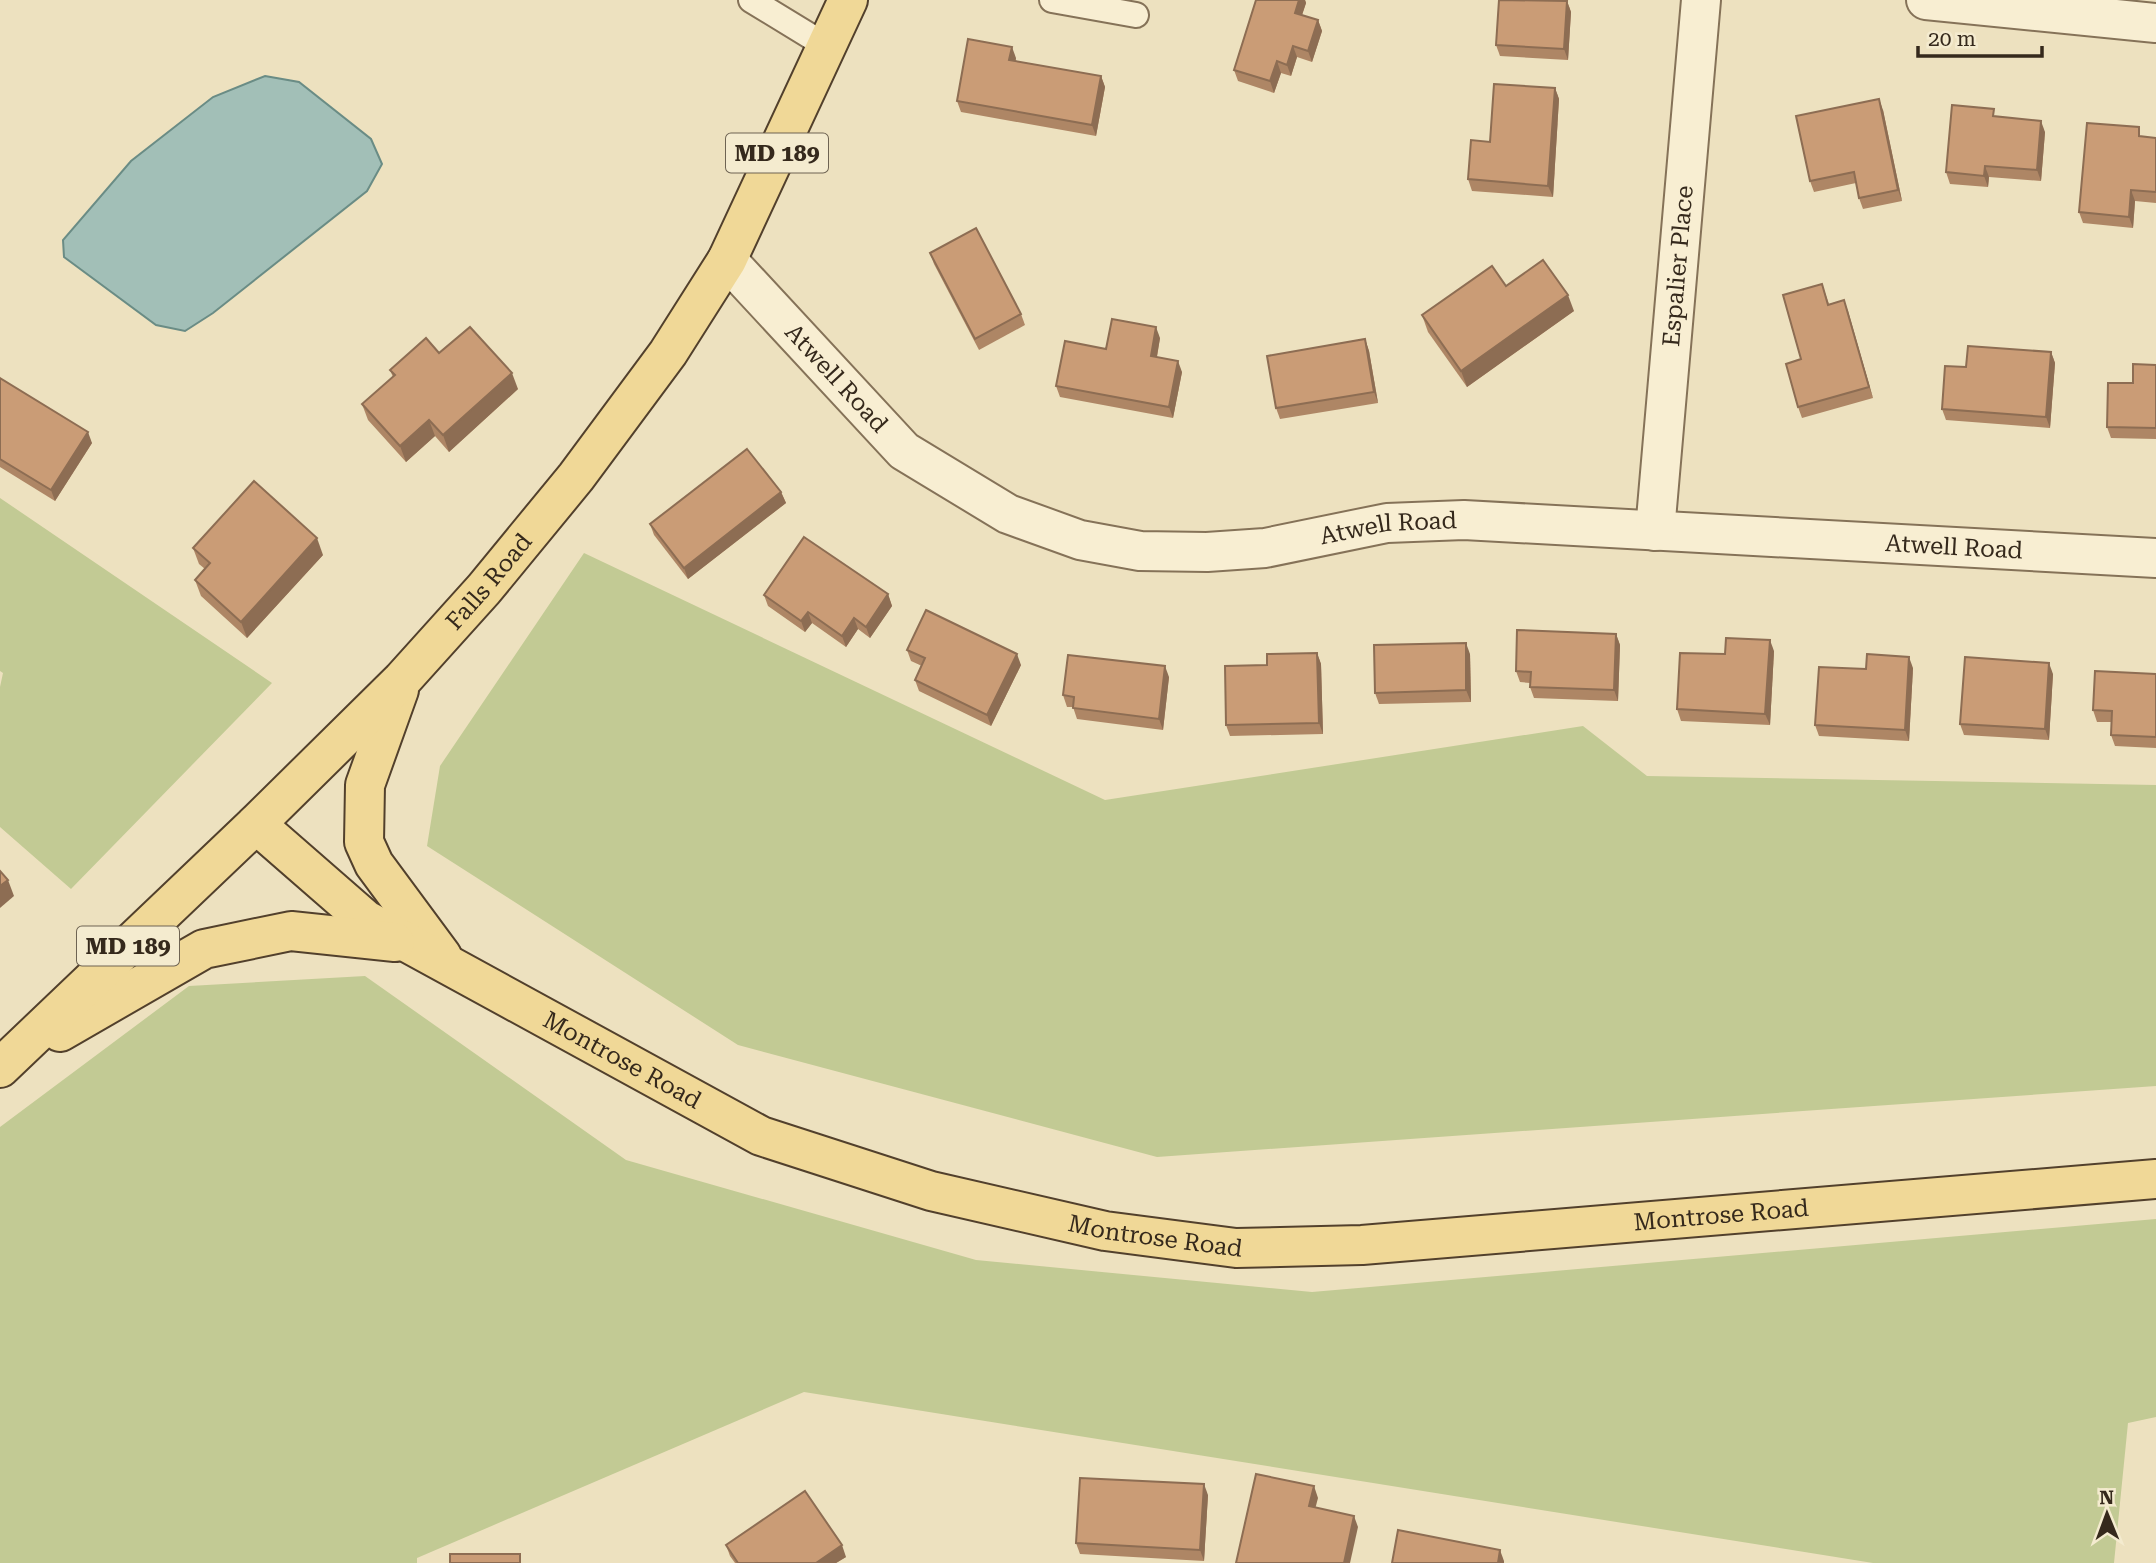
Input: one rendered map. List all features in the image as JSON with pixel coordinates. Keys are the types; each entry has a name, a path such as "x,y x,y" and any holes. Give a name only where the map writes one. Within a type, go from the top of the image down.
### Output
{"main road":[{"name":"Falls Road","path":"3,1065 256,824 402,680 484,589 576,477 667,353 727,260 848,0"},
{"path":"402,680 365,785 364,842 374,864 450,966"},
{"name":"Montrose Road","path":"256,824 366,920 761,1136 930,1191 1105,1231 1236,1248 1362,1245 2156,1179"},
{"path":"3,1065 204,949 291,931 408,943"}],"street":[{"name":"Espalier Place","path":"1655,531 1701,0"},
{"path":"1926,0 2156,23"},
{"name":"Atwell Road","path":"727,260 904,451 1009,514 1080,540 1140,551 1207,552 1265,548 1387,523 1464,520 2156,558"}],"lane":[{"path":"751,0 828,47"},
{"path":"1052,0 1136,15"}],"green space":[{"path":"0,498 272,683 71,889 0,827 0,687 3,673 0,671"},
{"path":"584,553 1105,800 1583,726 1647,776 2156,785 2156,1086 1157,1157 738,1045 427,846 440,766"},
{"path":"365,976 626,1160 976,1260 1312,1292 2156,1219 2156,1417 2128,1423 2114,1563 1873,1563 804,1392 417,1558 417,1563 0,1563 0,1127 189,986"}],"water":[{"path":"265,76 299,82 371,139 382,164 367,191 213,313 185,331 156,325 64,257 63,240 131,161 213,97"}],"building":[{"path":"1256,0 1299,0 1295,13 1318,20 1308,51 1293,46 1287,65 1277,61 1270,81 1234,70"},
{"path":"1499,0 1567,1 1564,49 1496,45"},
{"path":"968,39 1012,47 1009,60 1101,76 1092,125 957,101"},
{"path":"1494,84 1555,88 1548,186 1468,179 1471,140 1490,142"},
{"path":"1879,99 1898,190 1859,198 1854,172 1810,181 1796,116"},
{"path":"1952,105 1994,109 1993,116 2041,121 2037,170 1985,166 1984,176 1946,172"},
{"path":"2087,123 2139,127 2139,136 2156,138 2156,192 2131,190 2129,217 2079,212"},
{"path":"976,228 1021,314 975,339 930,253"},
{"path":"1543,260 1568,295 1461,371 1422,315 1492,266 1506,286"},
{"path":"1822,284 1828,305 1844,300 1869,387 1798,407 1786,364 1801,359 1783,295"},
{"path":"1112,319 1156,327 1151,356 1178,361 1169,407 1056,386 1065,341 1106,349"},
{"path":"470,327 512,373 443,435 429,420 400,446 362,404 395,375 390,370 426,338 439,353"},
{"path":"1365,339 1374,392 1276,408 1267,356"},
{"path":"1968,346 2051,352 2046,417 1942,409 1945,366 1966,367"},
{"path":"2133,364 2156,365 2156,428 2107,427 2108,383 2133,383"},
{"path":"0,378 88,432 51,490 0,459"},
{"path":"747,449 781,492 684,568 650,524"},
{"path":"254,481 317,538 241,622 195,580 210,563 193,548"},
{"path":"804,537 888,594 866,627 854,618 842,636 808,612 801,621 764,595"},
{"path":"926,610 1017,654 987,715 915,680 925,658 907,650"},
{"path":"1517,630 1616,634 1614,690 1530,687 1531,672 1516,671"},
{"path":"1726,638 1770,640 1765,714 1677,709 1680,653 1725,654"},
{"path":"1466,643 1466,690 1375,693 1374,645"},
{"path":"1317,653 1319,723 1226,725 1225,666 1267,665 1267,654"},
{"path":"1867,654 1909,657 1905,730 1815,725 1819,667 1866,669"},
{"path":"1068,655 1165,666 1159,719 1073,708 1074,697 1063,695"},
{"path":"1965,657 2049,663 2045,729 1960,724"},
{"path":"2095,671 2156,674 2156,737 2111,735 2112,711 2093,710"},
{"path":"0,871 8,880 0,886"},
{"path":"1256,1474 1314,1486 1309,1506 1354,1516 1344,1563 1236,1563"},
{"path":"1080,1478 1204,1484 1200,1550 1076,1543"},
{"path":"805,1491 842,1545 816,1563 738,1563 726,1545"},
{"path":"1398,1530 1500,1550 1498,1563 1392,1563"},
{"path":"450,1554 520,1554 520,1563 450,1563"}]}
